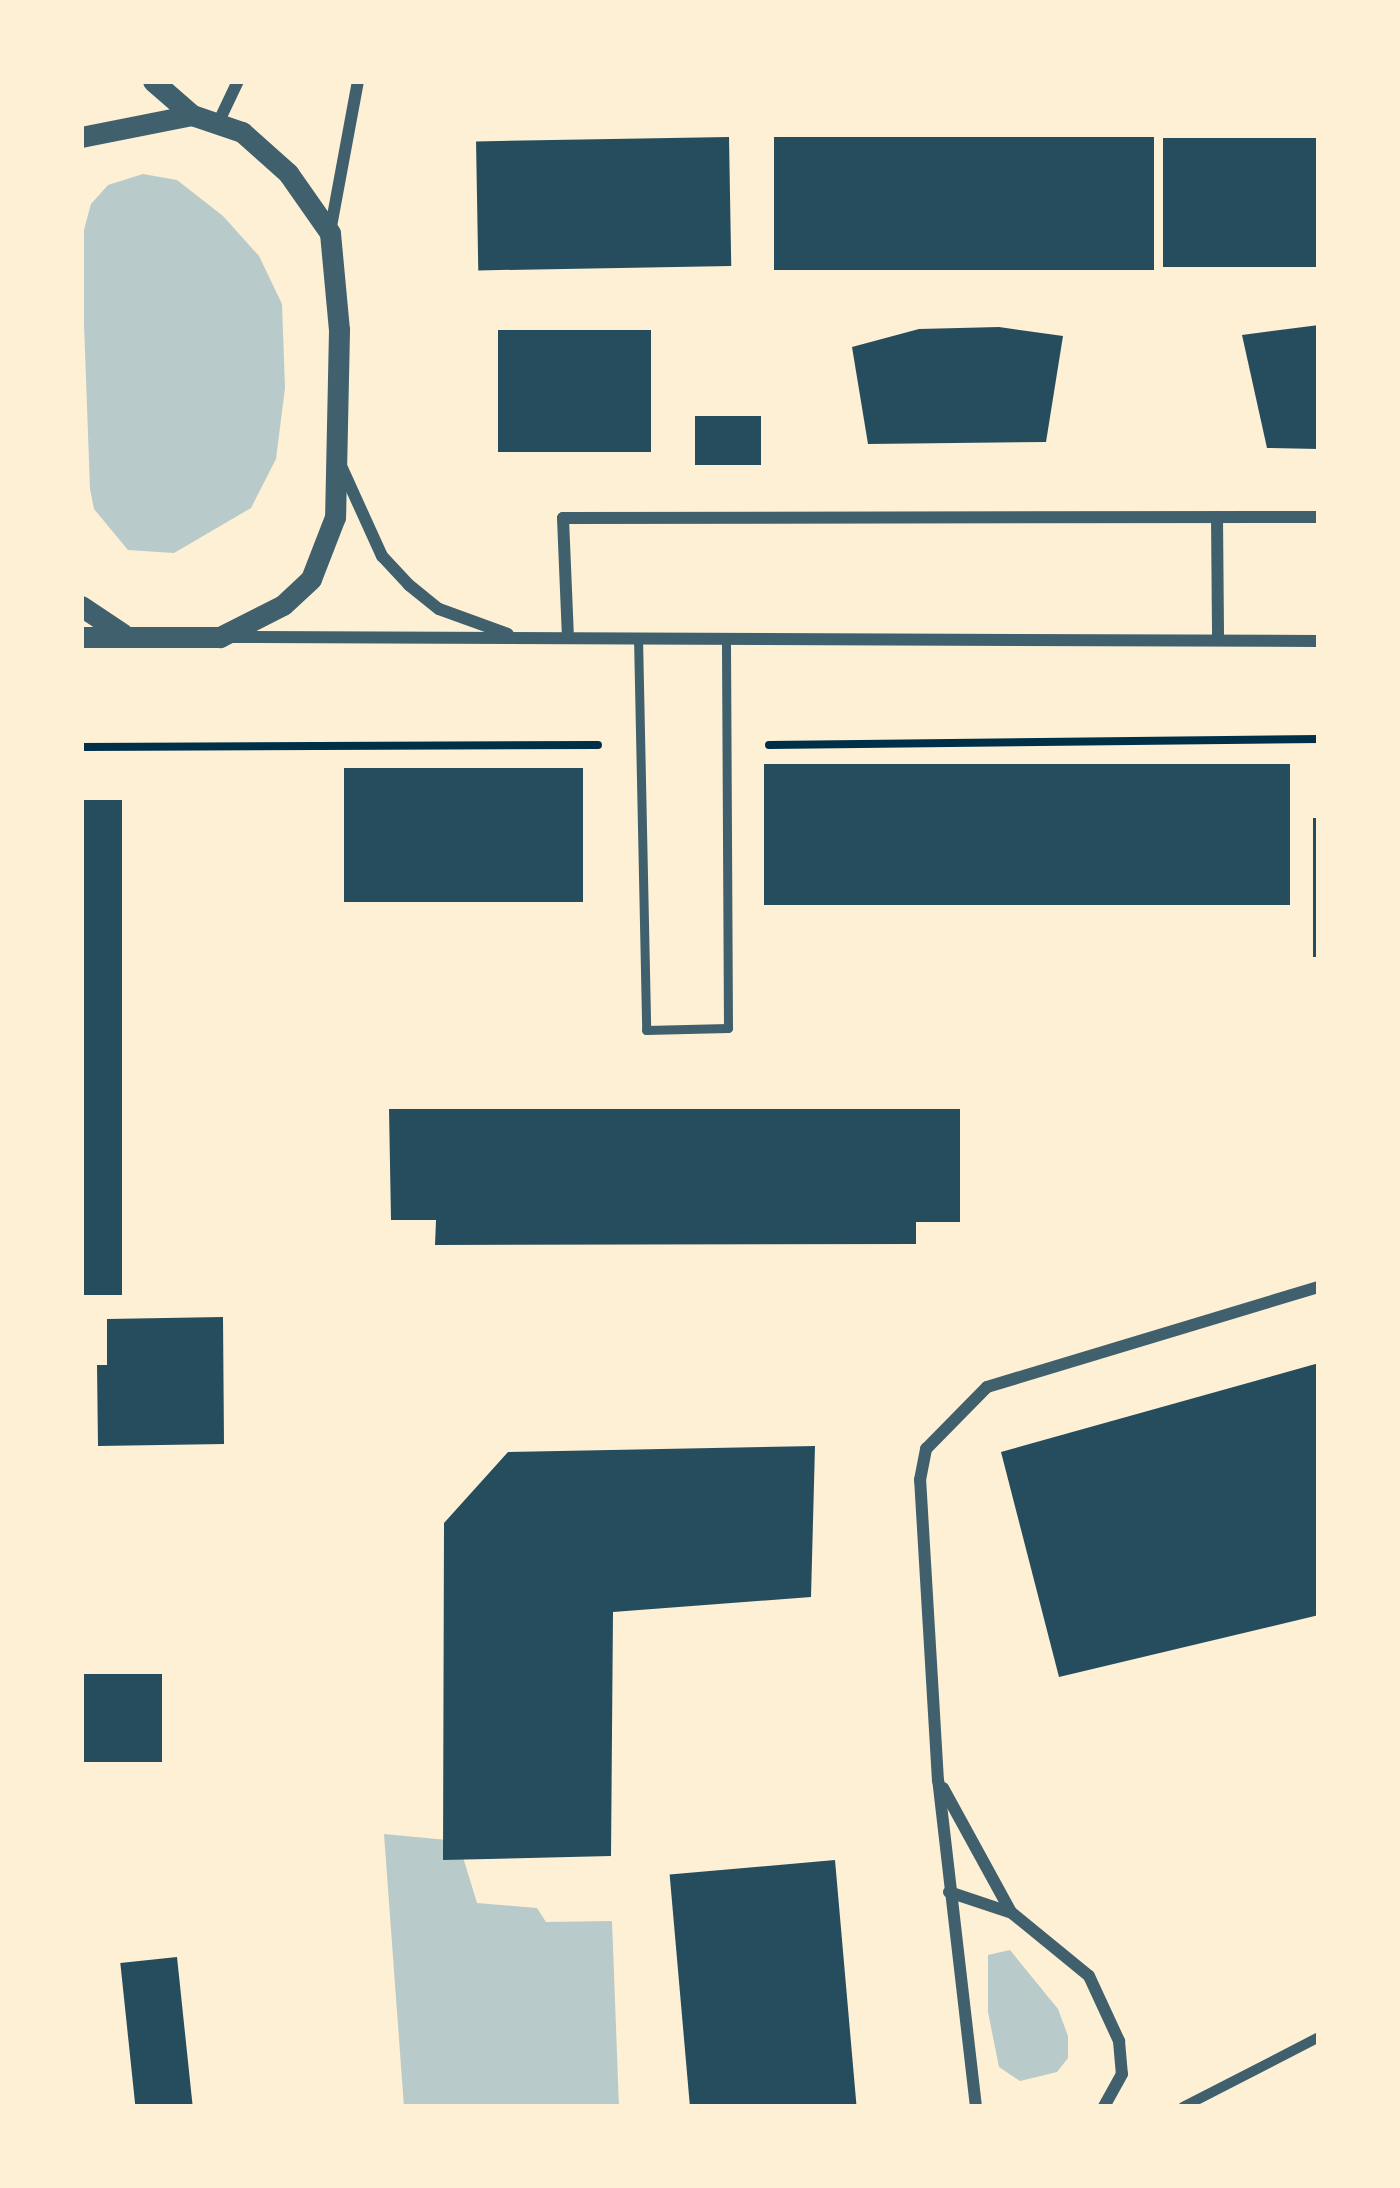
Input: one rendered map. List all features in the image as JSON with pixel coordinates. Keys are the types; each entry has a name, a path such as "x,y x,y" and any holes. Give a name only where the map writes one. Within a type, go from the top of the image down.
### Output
{"street":[{"path":"153,81 192,115"},
{"path":"219,122 238,81"},
{"path":"220,637 284,605 310,579 335,517 338,458 330,233 358,81"},
{"path":"81,137 192,115 219,122 277,161 330,233"},
{"path":"338,458 382,556 409,585 470,625 527,639"},
{"path":"1217,517 1218,639"},
{"path":"568,638 562,518 1319,517"},
{"path":"81,606 129,637"},
{"path":"81,638 1319,640"},
{"path":"976,2107 938,1781 920,1480 939,1430 987,1388 1319,1288"},
{"path":"938,1781 1012,1913"},
{"path":"949,1892 1012,1913 1060,1946 1104,2003 1122,2074 1104,2107"},
{"path":"1183,2107 1319,2037"}],"lane":[{"path":"638,637 646,1030 728,1028 726,637"}],"shaded area":[{"path":"143,174 177,180 223,216 259,256 282,304 285,388 276,459 251,508 174,553 128,550 94,509 90,489 81,241 91,204 108,185"},
{"path":"384,1834 458,1841 477,1903 537,1908 546,1922 612,1921 619,2107 404,2107"},
{"path":"1010,1950 1058,2009 1068,2036 1068,2058 1057,2072 1020,2081 999,2067 988,2012 988,1955"}],"building":[{"path":"729,137 731,266 478,270 476,141"},
{"path":"774,137 1154,137 1154,270 774,270"},
{"path":"1163,138 1319,138 1319,267 1163,267"},
{"path":"1319,325 1319,449 1267,448 1242,335"},
{"path":"999,327 1063,336 1046,442 868,444 852,347 919,329"},
{"path":"498,330 651,330 651,452 498,452"},
{"path":"695,416 761,416 761,465 695,465"},
{"path":"764,764 1290,764 1290,905 764,905"},
{"path":"344,768 583,768 583,902 344,902"},
{"path":"81,800 122,800 122,1295 81,1295"},
{"path":"1313,818 1319,818 1319,957 1313,957"},
{"path":"389,1109 960,1109 960,1222 916,1222 916,1244 435,1245 436,1220 391,1220"},
{"path":"223,1317 224,1444 98,1446 97,1365 107,1365 107,1319"},
{"path":"1319,1363 1319,1615 1059,1677 1001,1452"},
{"path":"815,1446 811,1597 613,1612 611,1856 443,1860 444,1523 508,1452"},
{"path":"81,1674 162,1674 162,1762 81,1762"},
{"path":"835,1860 857,2107 690,2107 670,1874"},
{"path":"177,1957 193,2107 135,2107 120,1963"}]}
